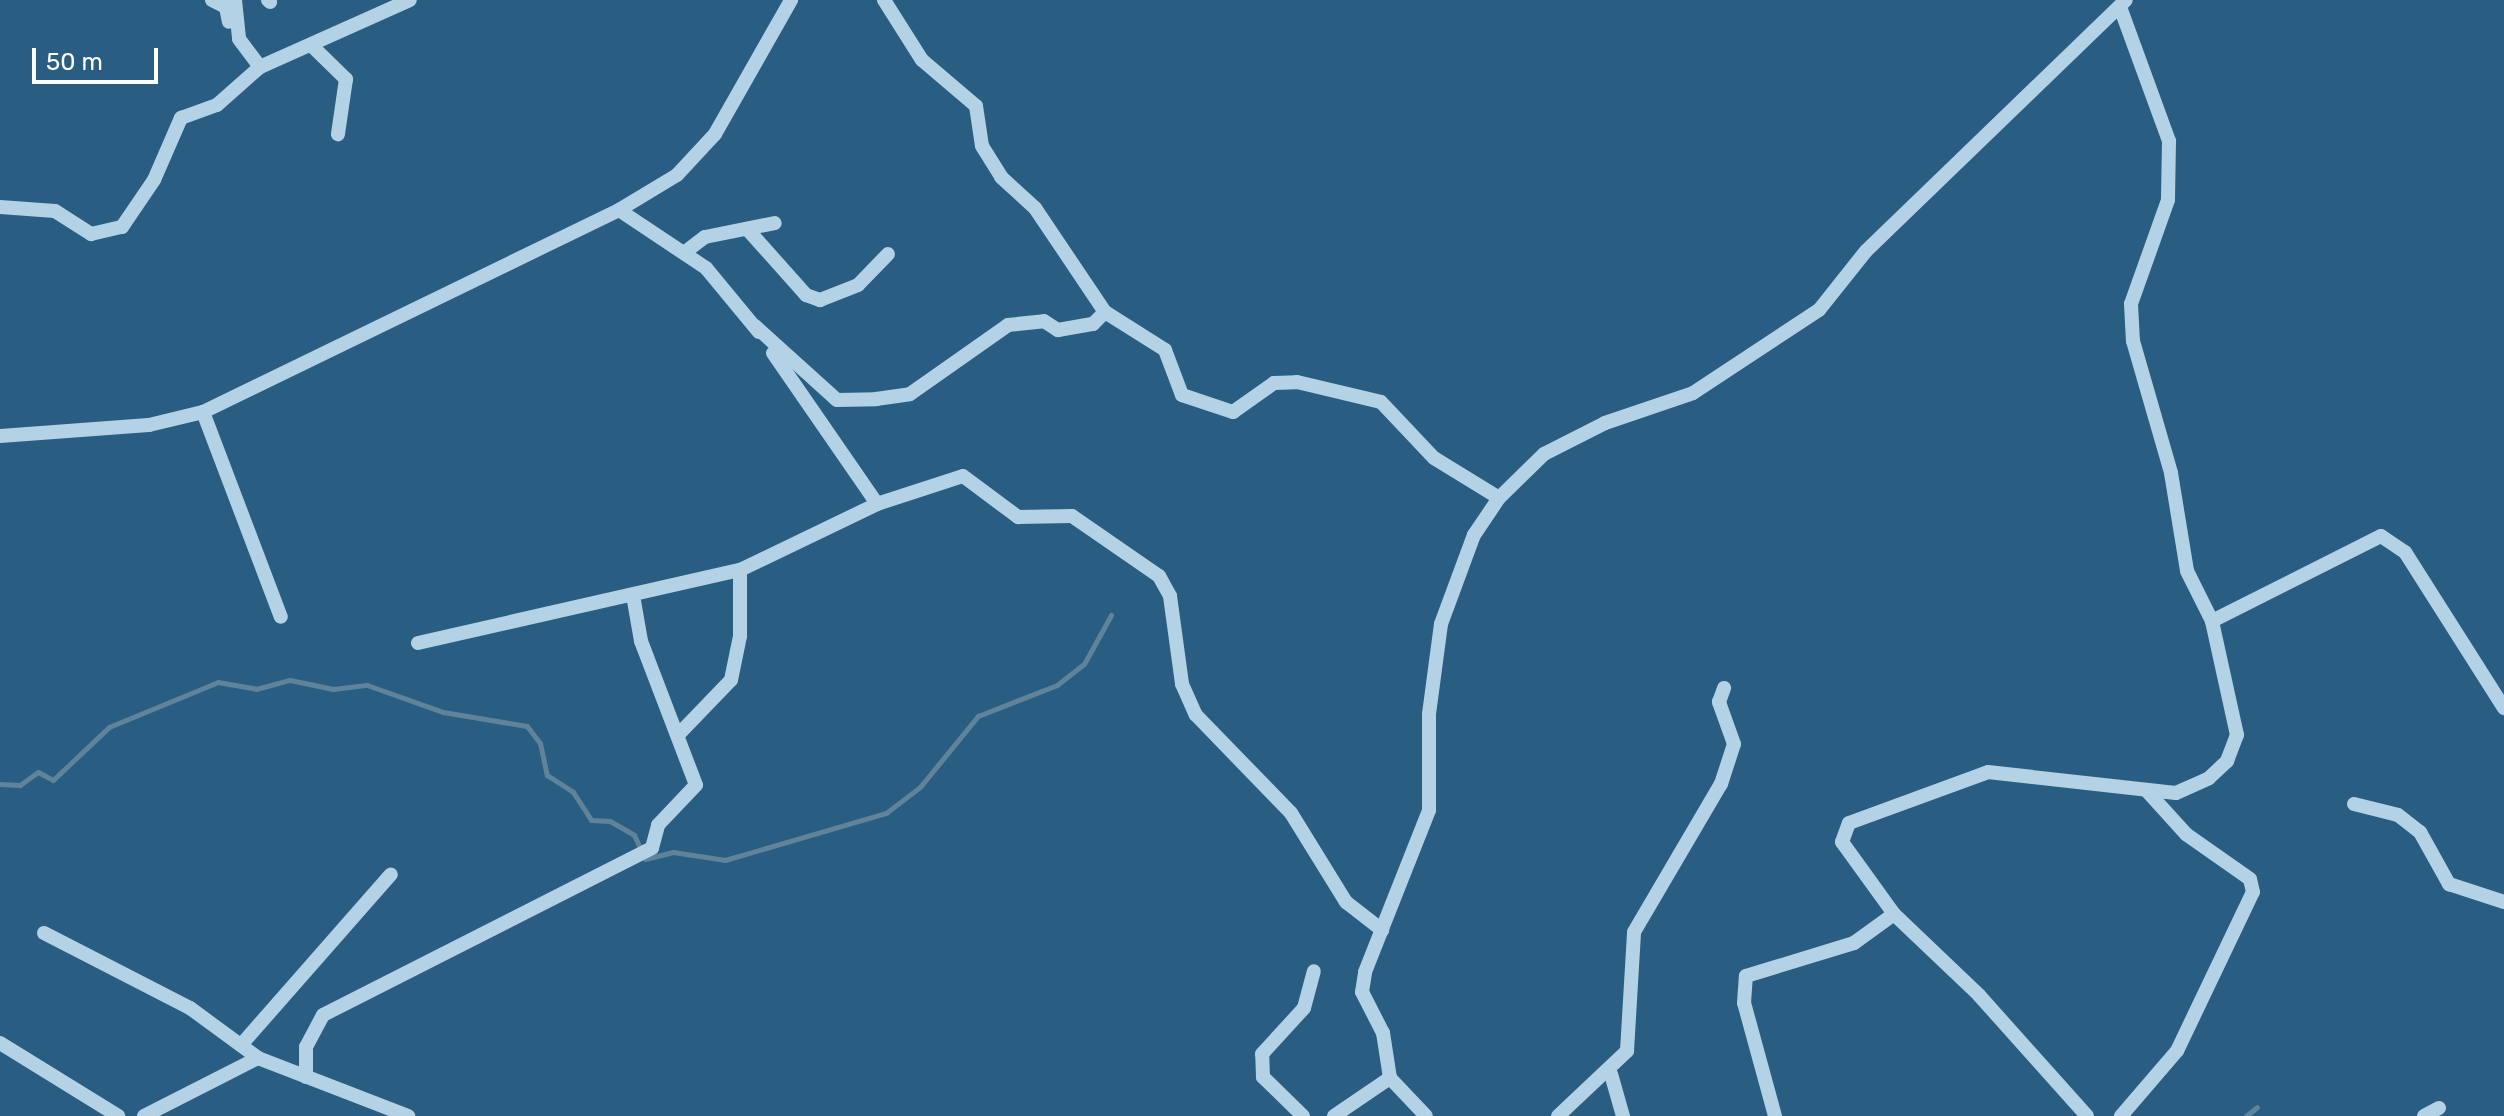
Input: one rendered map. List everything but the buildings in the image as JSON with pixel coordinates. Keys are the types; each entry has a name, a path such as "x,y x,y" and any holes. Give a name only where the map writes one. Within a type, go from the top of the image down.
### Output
{"street":[{"path":"212,0 226,7 239,39 260,67"},
{"path":"235,0 239,39"},
{"path":"0,207 55,211 91,234 122,227 154,180 181,118 217,105 260,67 410,0"},
{"path":"0,436 149,425 203,412 619,210 677,175 715,134 791,0"},
{"path":"884,0 922,60 976,106 982,146 1001,177 1035,208 1105,312 1165,350 1182,395 1233,412 1274,383 1297,382 1381,402 1434,458 1499,498"},
{"path":"1426,1116 1390,1078 1383,1033 1362,992 1382,930 1429,810 1429,714 1441,624 1474,535 1499,498 1544,454 1605,423 1693,393 1819,310 1866,251 2123,4 2169,141 2168,200 2131,304 2133,341 2171,473 2187,571 2212,621 2237,735 2227,761 2176,793 1988,772 1849,823 1842,842 1894,914 2087,1116"},
{"path":"311,45 346,79 338,134"},
{"path":"619,210 685,252 755,326 837,400 910,394 1008,325 1044,321 1058,330 1093,324 1105,312"},
{"path":"749,231 775,223"},
{"path":"685,252 705,237 737,227 749,231 789,279 820,300 858,285 888,254"},
{"path":"755,326 877,504"},
{"path":"203,412 281,617"},
{"path":"418,643 740,570 877,504 963,476 1018,517 1072,516 1159,576 1196,715 1291,813 1346,902 1382,930"},
{"path":"2212,621 2381,536 2405,552 2504,708"},
{"path":"678,735 731,680 740,570"},
{"path":"306,1077 306,1047 323,1015 652,848 658,825 696,785 641,641 633,595"},
{"path":"1558,1116 1611,1074 1630,1039 1634,932 1721,784 1734,744 1719,702 1724,688"},
{"path":"2121,1116 2177,1051 2253,892 2250,879 2186,834 2147,791"},
{"path":"2354,804 2398,815 2420,832 2449,884 2504,902"},
{"path":"241,1045 391,874"},
{"path":"1775,1116 1744,1003 1746,976 1854,943 1894,914"},
{"path":"44,933 190,1008 258,1058 408,1116"},
{"path":"1303,1116 1263,1077 1262,1054 1304,1008 1314,971"},
{"path":"0,1043 118,1116"},
{"path":"144,1116 258,1058"},
{"path":"1611,1074 1623,1116"},
{"path":"1334,1116 1390,1078"},
{"path":"2424,1116 2439,1108"}],"waterway":[{"path":"0,784 20,785 38,772 53,780 109,727 218,682 256,689 290,680 333,689 367,685 443,712 527,726 540,743 547,775 573,792 591,820 610,821 634,835 645,859 673,852 725,860 886,813 920,787 978,716 1057,685 1084,664 1111,615"},
{"path":"2246,1116 2257,1107"}]}
